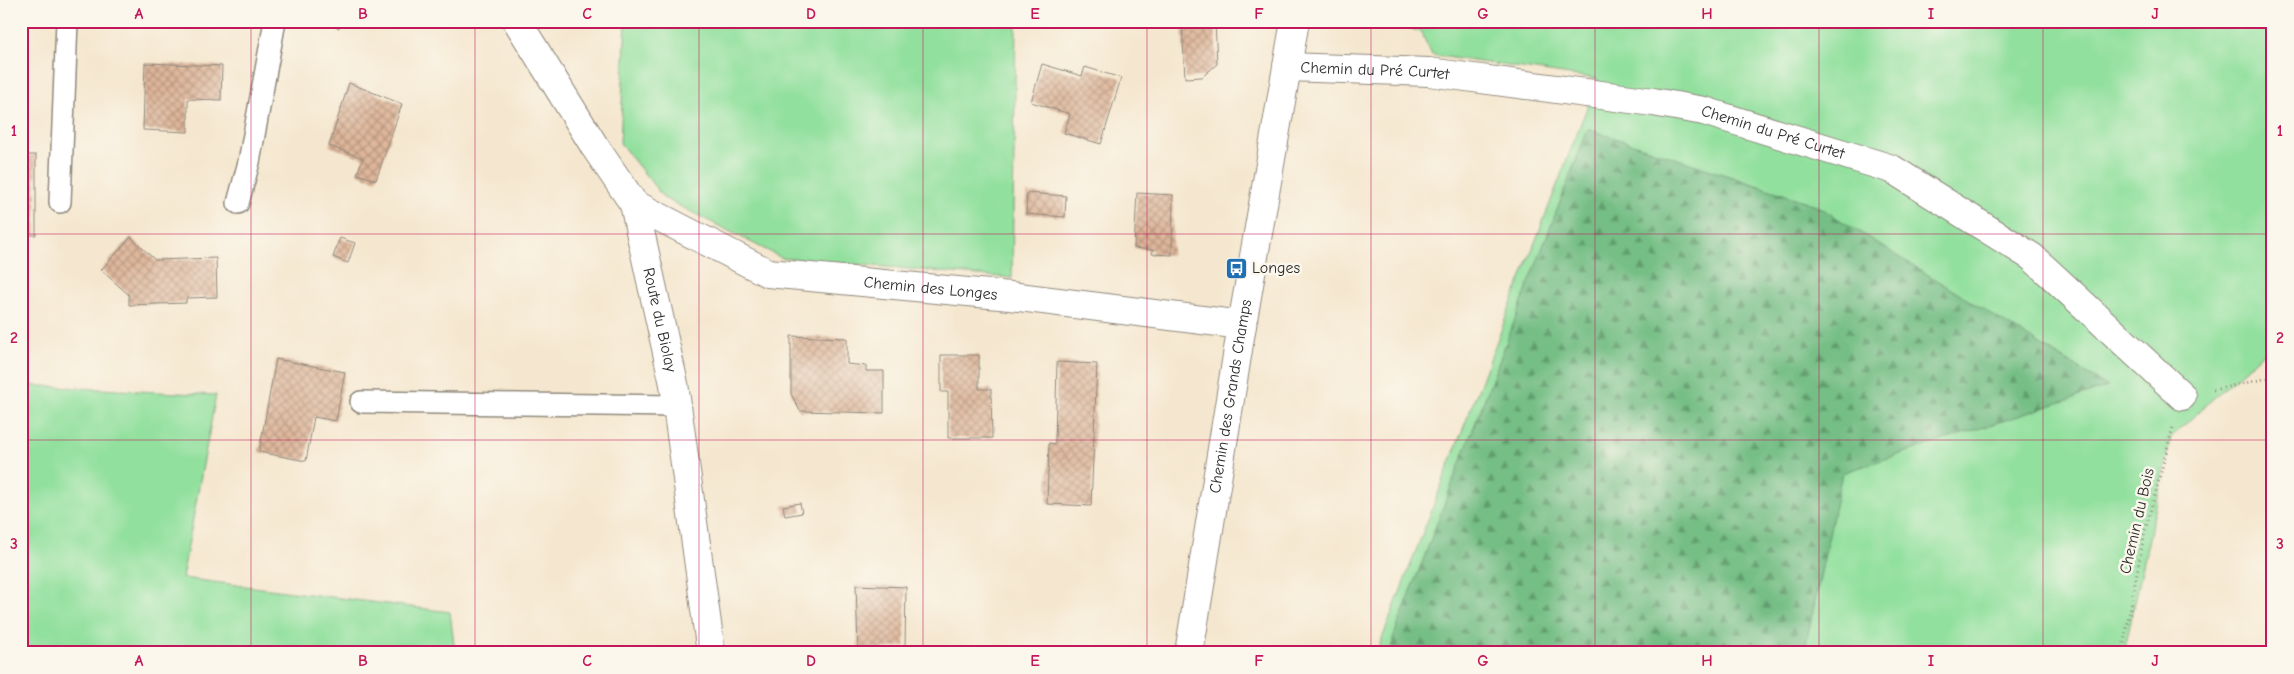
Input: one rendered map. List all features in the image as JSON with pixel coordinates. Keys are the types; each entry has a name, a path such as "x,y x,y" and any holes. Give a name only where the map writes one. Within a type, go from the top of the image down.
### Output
{"street":[{"name":"Route du Biolay","path":"517,21 594,147 634,204 674,384 711,653"},
{"name":"Chemin des Grands Champs","path":"1189,653 1242,325 1295,21"},
{"name":"Chemin du Pré Curtet","path":"1287,67 1429,72 1653,102 1704,111 1892,169 2032,257 2182,396"},
{"name":"Chemin des Longes","path":"634,204 768,273 1010,296 1242,325"}],"lane":[{"path":"60,202 67,21"},
{"path":"238,203 249,162 275,21"},
{"path":"361,402 677,406"}],"path":[{"path":"2182,396 2273,377"},
{"name":"Chemin du Bois","path":"2122,653 2144,535 2182,396"}],"green space":[{"path":"626,21 1016,21 1012,278 782,258 664,198 620,143"},
{"path":"1389,21 2273,21 2273,344 2171,437 2124,653 1379,653 1380,644 1598,79 1432,55 1421,32"},
{"path":"1588,129 1816,205 2108,387 1842,473 1804,653 1392,653 1393,638"},
{"path":"21,385 216,395 182,578 450,612 455,653 21,653"}],"building":[{"path":"317,21 341,21 339,28"},
{"path":"1182,21 1215,21 1217,64 1202,77 1185,78"},
{"path":"145,63 222,66 221,100 188,99 188,132 143,130"},
{"path":"1042,64 1082,76 1085,67 1121,78 1101,144 1064,133 1070,114 1031,102"},
{"path":"349,83 402,104 376,180 357,174 363,158 329,146"},
{"path":"21,155 36,155 36,235 21,235"},
{"path":"1027,193 1066,196 1065,217 1026,214"},
{"path":"1137,193 1173,195 1172,255 1152,254 1153,250 1134,248"},
{"path":"131,237 155,260 216,258 217,297 186,298 186,303 129,305 129,295 101,270"},
{"path":"340,238 355,243 348,263 333,257"},
{"path":"791,336 847,338 847,364 866,366 866,371 884,371 884,413 800,411 791,394"},
{"path":"941,355 979,355 979,389 991,389 992,438 948,438 948,392 941,392"},
{"path":"276,359 345,372 336,421 314,417 306,461 259,452"},
{"path":"1057,362 1097,364 1091,506 1047,504 1049,443 1055,444"},
{"path":"800,503 802,513 785,516 783,506"},
{"path":"856,585 906,587 905,646 862,652 858,648"}],"place":[{"name":"Longes","path":"1236,268"}]}
